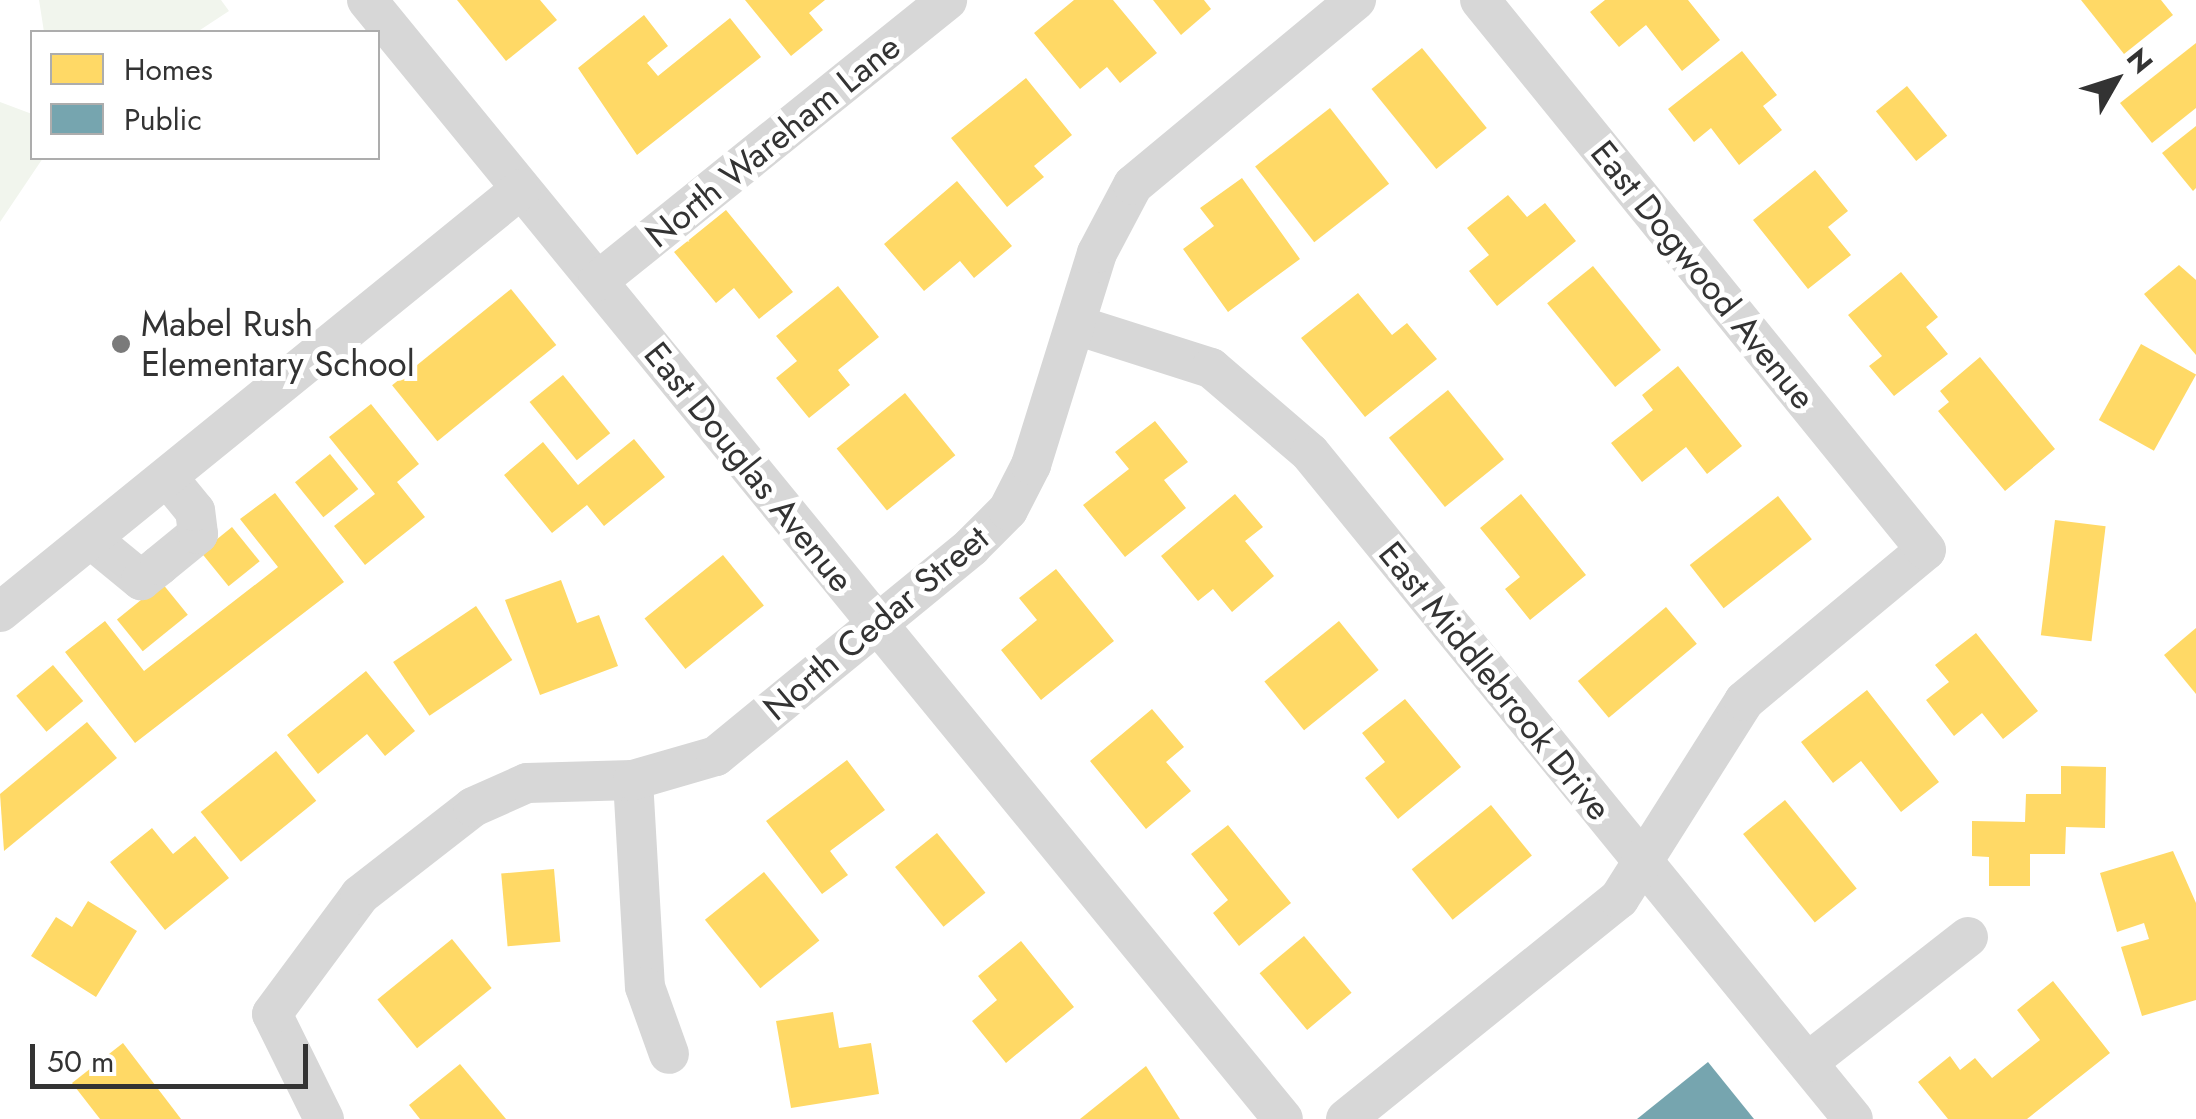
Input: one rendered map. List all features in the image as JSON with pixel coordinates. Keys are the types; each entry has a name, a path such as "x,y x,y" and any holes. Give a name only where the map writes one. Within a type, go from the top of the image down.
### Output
{"street":[{"name":"East Douglas Avenue","path":"367,0 1284,1119"},
{"name":"North Wareham Lane","path":"598,282 947,0"},
{"name":"North Cedar Street","path":"324,1119 272,1014 360,895 473,807 527,783 632,780 716,756 878,624 1008,510 1076,325 1097,253 1133,185 1356,0"},
{"name":"East Dogwood Avenue","path":"1480,0 1926,550 1744,701 1648,864"},
{"path":"0,612 521,188"},
{"name":"East Middlebrook Drive","path":"1076,325 1211,368 1259,402 1648,864 1854,1119"},
{"path":"91,539 141,580 160,566 198,534 195,510 168,478"},
{"path":"632,780 645,988 669,1054"},
{"path":"1346,1119 1619,899 1648,864"},
{"path":"1808,1062 1968,937"}],"shaded area":[{"path":"39,0 221,0 229,11 200,30 44,30"},
{"path":"0,102 30,113 30,160 42,160 0,222"}],"building: Homes":[{"path":"457,0 540,0 557,20 506,61"},
{"path":"745,0 825,0 809,13 823,30 791,56"},
{"path":"1074,0 1113,0 1157,53 1120,83 1107,67 1080,89 1034,33"},
{"path":"1153,0 1204,0 1211,9 1181,35"},
{"path":"1605,0 1688,0 1720,40 1682,71 1646,25 1619,47 1590,12"},
{"path":"2081,0 2161,0 2173,15 2124,54"},
{"path":"644,15 668,46 647,63 658,76 730,18 761,57 637,155 578,68"},
{"path":"2196,43 2196,108 2152,143 2120,103"},
{"path":"1422,48 1487,128 1436,169 1371,89"},
{"path":"1742,51 1777,95 1763,106 1782,130 1739,165 1711,128 1694,142 1668,109"},
{"path":"1026,78 1072,135 1034,166 1044,177 1007,207 951,138"},
{"path":"1907,86 1947,136 1916,161 1876,111"},
{"path":"1330,108 1389,184 1314,242 1255,166"},
{"path":"2196,126 2196,188 2193,191 2162,153"},
{"path":"1815,170 1848,211 1828,227 1851,255 1808,289 1753,220"},
{"path":"1242,178 1300,259 1228,312 1183,249 1214,226 1200,208"},
{"path":"957,181 1012,246 974,278 960,261 924,291 884,244"},
{"path":"1508,195 1527,217 1545,203 1576,241 1497,306 1469,271 1489,255 1467,228"},
{"path":"726,210 793,292 759,319 734,288 716,303 674,252"},
{"path":"2179,265 2196,280 2196,355 2144,294"},
{"path":"1593,266 1661,350 1615,387 1547,303"},
{"path":"1901,272 1938,317 1926,327 1948,354 1894,396 1869,366 1882,356 1848,315"},
{"path":"838,286 879,337 838,370 850,385 809,418 776,378 797,361 776,336"},
{"path":"511,289 556,345 437,441 392,385"},
{"path":"1358,293 1392,335 1407,323 1437,359 1365,417 1301,338"},
{"path":"2141,344 2196,374 2154,451 2099,420"},
{"path":"1980,357 2055,449 2005,491 1938,411 1949,402 1940,391"},
{"path":"1678,366 1742,446 1707,474 1686,447 1642,482 1611,443 1653,410 1642,395"},
{"path":"563,375 610,433 577,460 530,402"},
{"path":"1448,390 1504,459 1445,507 1389,438"},
{"path":"905,393 955,455 887,511 837,448"},
{"path":"371,404 419,464 397,482 425,517 365,565 334,526 375,494 329,437"},
{"path":"1155,421 1188,462 1164,480 1186,508 1125,557 1083,505 1129,469 1115,452"},
{"path":"634,439 665,477 604,526 587,505 552,533 504,475 543,442 578,485"},
{"path":"330,454 358,489 323,517 295,482"},
{"path":"275,493 344,582 135,743 65,652 105,621 144,671 278,567 240,519"},
{"path":"1235,494 1263,527 1245,541 1274,576 1232,612 1213,589 1198,601 1161,556"},
{"path":"1521,494 1586,575 1530,620 1505,589 1520,577 1480,528"},
{"path":"1778,496 1812,539 1724,608 1690,565"},
{"path":"2055,520 2106,526 2091,641 2041,635"},
{"path":"232,527 260,561 229,586 201,552"},
{"path":"723,555 764,606 685,669 645,619"},
{"path":"1056,569 1114,641 1041,700 1001,650 1037,620 1019,598"},
{"path":"561,580 577,623 599,615 618,666 540,695 505,600"},
{"path":"162,583 188,615 143,651 117,620"},
{"path":"476,606 512,660 429,716 393,662"},
{"path":"1666,607 1697,644 1609,718 1578,681"},
{"path":"1339,621 1379,670 1304,730 1264,681"},
{"path":"2196,628 2196,694 2164,655"},
{"path":"1976,633 2038,711 2003,739 1982,713 1954,736 1926,700 1949,682 1935,665"},
{"path":"53,665 83,701 46,732 16,696"},
{"path":"366,671 415,731 385,756 367,734 318,774 287,735"},
{"path":"1867,690 1939,782 1901,812 1861,761 1833,783 1801,742"},
{"path":"1405,699 1461,767 1398,819 1365,778 1385,762 1362,733"},
{"path":"1152,709 1184,747 1166,762 1191,791 1146,829 1090,761"},
{"path":"87,722 117,758 4,851 0,794"},
{"path":"276,751 316,801 241,862 201,812"},
{"path":"847,760 885,810 830,851 848,875 822,894 766,821"},
{"path":"2061,766 2106,767 2105,828 2066,827 2065,854 2030,854 2030,886 1989,886 1989,857 1972,856 1972,821 2025,822 2026,794 2061,794"},
{"path":"1785,800 1857,889 1815,923 1743,834"},
{"path":"1491,805 1532,856 1453,920 1412,869"},
{"path":"1228,825 1291,903 1239,946 1213,913 1228,900 1191,854"},
{"path":"152,828 173,854 195,836 229,878 165,930 110,862"},
{"path":"937,833 985,893 943,927 895,867"},
{"path":"2173,851 2196,903 2196,1000 2142,1016 2121,947 2149,939 2144,923 2117,932 2100,873"},
{"path":"554,869 560,942 508,946 501,874"},
{"path":"764,872 819,940 760,988 705,920"},
{"path":"88,901 137,931 96,997 31,956 56,917 72,927"},
{"path":"1304,936 1352,993 1307,1030 1260,973"},
{"path":"452,939 492,988 417,1048 377,999"},
{"path":"1021,941 1074,1007 1006,1063 972,1021 997,1000 978,976"},
{"path":"2053,981 2110,1053 2027,1119 1948,1119 1918,1082 1950,1056 1960,1070 1975,1058 1992,1078 2040,1040 2017,1010"},
{"path":"833,1012 839,1048 871,1043 879,1094 791,1108 776,1021"},
{"path":"123,1043 181,1119 100,1119 72,1083"},
{"path":"460,1064 506,1119 420,1119 409,1105"},
{"path":"1146,1066 1180,1119 1080,1119"}],"building: Public":[{"path":"1708,1062 1754,1119 1637,1119"}],"place":[{"name":"Mabel Rush Elementary School","path":"121,344"}]}
